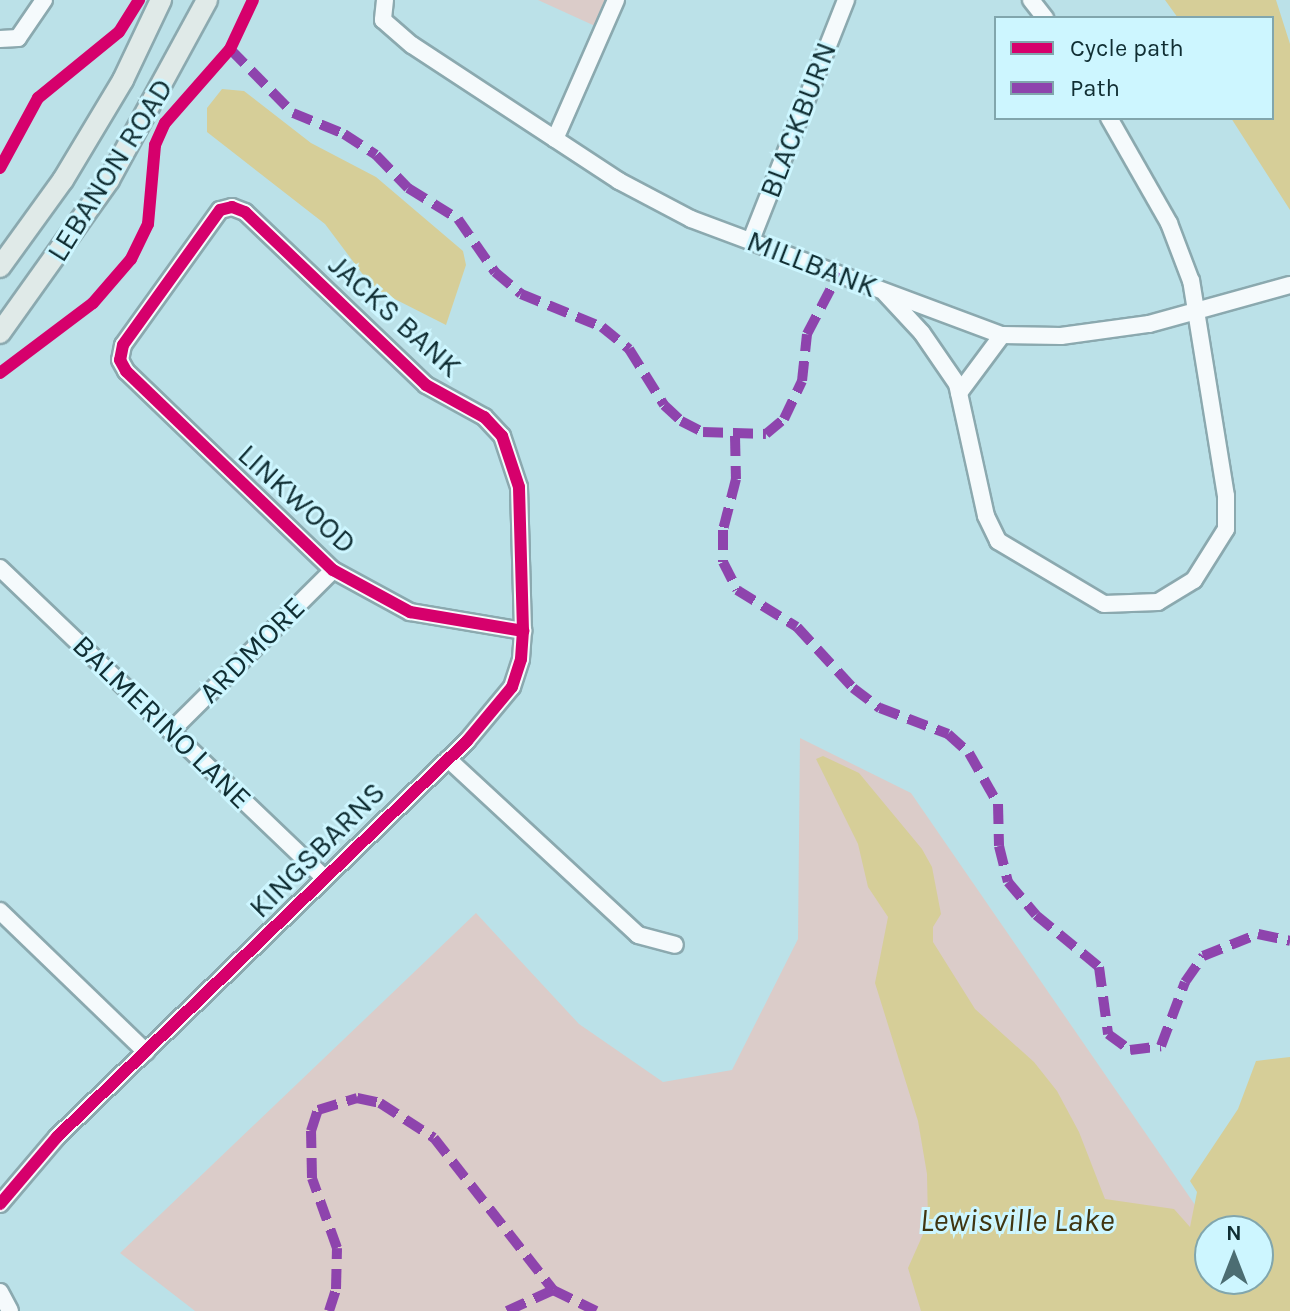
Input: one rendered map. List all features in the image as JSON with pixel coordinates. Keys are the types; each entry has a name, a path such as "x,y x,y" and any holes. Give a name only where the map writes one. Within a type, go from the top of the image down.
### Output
{"main road":[{"name":"LEBANON ROAD","path":"0,267 63,180 123,80 161,0"},
{"name":"LEBANON ROAD","path":"0,333 109,180 207,0"}],"street":[{"path":"26,0 30,27"},
{"path":"0,39 18,38 30,27 44,0"},
{"name":"MILLBANK","path":"385,0 383,20 412,45 555,139 691,219 1002,335 1061,336 1196,312 1290,285"},
{"path":"555,139 616,0"},
{"name":"BLACKBURN","path":"751,240 846,0"},
{"path":"1031,0 1043,16"},
{"path":"882,290 922,333 959,393 986,516 998,541 1104,604 1158,602 1194,580 1226,529 1226,496 1186,256 1110,120"},
{"name":"JACKS BANK","path":"120,356 216,214 229,207 245,212 426,385 491,423 507,442 516,469"},
{"path":"959,393 1002,335"},
{"name":"LINKWOOD","path":"120,356 130,375 333,570 410,612 523,631"},
{"name":"KINGSBARNS","path":"0,1204 17,1178 323,877 448,759 512,687 523,631 516,469"},
{"name":"BALMERINO LANE","path":"0,568 323,877"},
{"name":"ARDMORE","path":"171,731 333,570"},
{"path":"448,759 638,935 675,945"},
{"path":"0,911 146,1052"},
{"path":"0,1292 10,1311"}],"shaded area":[{"path":"538,0 605,0 595,26"},
{"path":"800,738 911,793 1202,1215 1194,1215 1194,1295 1240,1295 1269,1311 195,1311 120,1253 476,913 579,1024 663,1082 732,1070 798,939"}],"water":[{"path":"1165,0 1276,0 1290,44 1290,210 1232,120 1274,120 1274,16 1177,16"},
{"path":"222,89 244,91 311,143 376,177 463,251 466,265 446,325 373,288 325,224 207,132 207,108"},
{"name":"Lewisville Lake","path":"823,756 859,773 922,849 932,867 941,914 933,927 933,942 975,1009 1034,1062 1057,1091 1079,1132 1105,1199 1174,1209 1190,1227 1197,1192 1190,1181 1238,1109 1256,1061 1290,1057 1290,1311 921,1311 908,1268 928,1223 927,1174 918,1121 875,983 888,917 868,887 858,844 816,759"}],"marked path":[{"path":"230,49 293,113 344,134 376,155 408,188 458,219 495,272 521,294 602,327 629,349 664,405 681,421 703,432 766,434 784,419 802,381 807,334 839,273"},
{"path":"735,436 736,479 723,530 723,562 737,590 797,627 853,688 880,708 948,734 969,753 998,804 999,846 1008,882 1036,915 1099,967 1108,1034 1130,1050 1161,1046 1185,982 1203,956 1258,934 1290,941"},
{"path":"329,1311 336,1289 337,1248 312,1178 311,1131 318,1110 357,1098 380,1103 434,1138 553,1290 596,1311"},
{"path":"507,1311 553,1290"}],"cycle path":[{"path":"0,168 38,98 119,32 139,0"},
{"path":"0,373 93,303 131,259 148,224 155,145 165,123 230,49 253,0"},
{"path":"0,1204 57,1137 467,741 512,687 521,659 523,631 519,487 502,436 484,417 426,385 245,212 232,207 220,210 123,345 120,360 126,371 333,570 410,612 523,631"}]}
